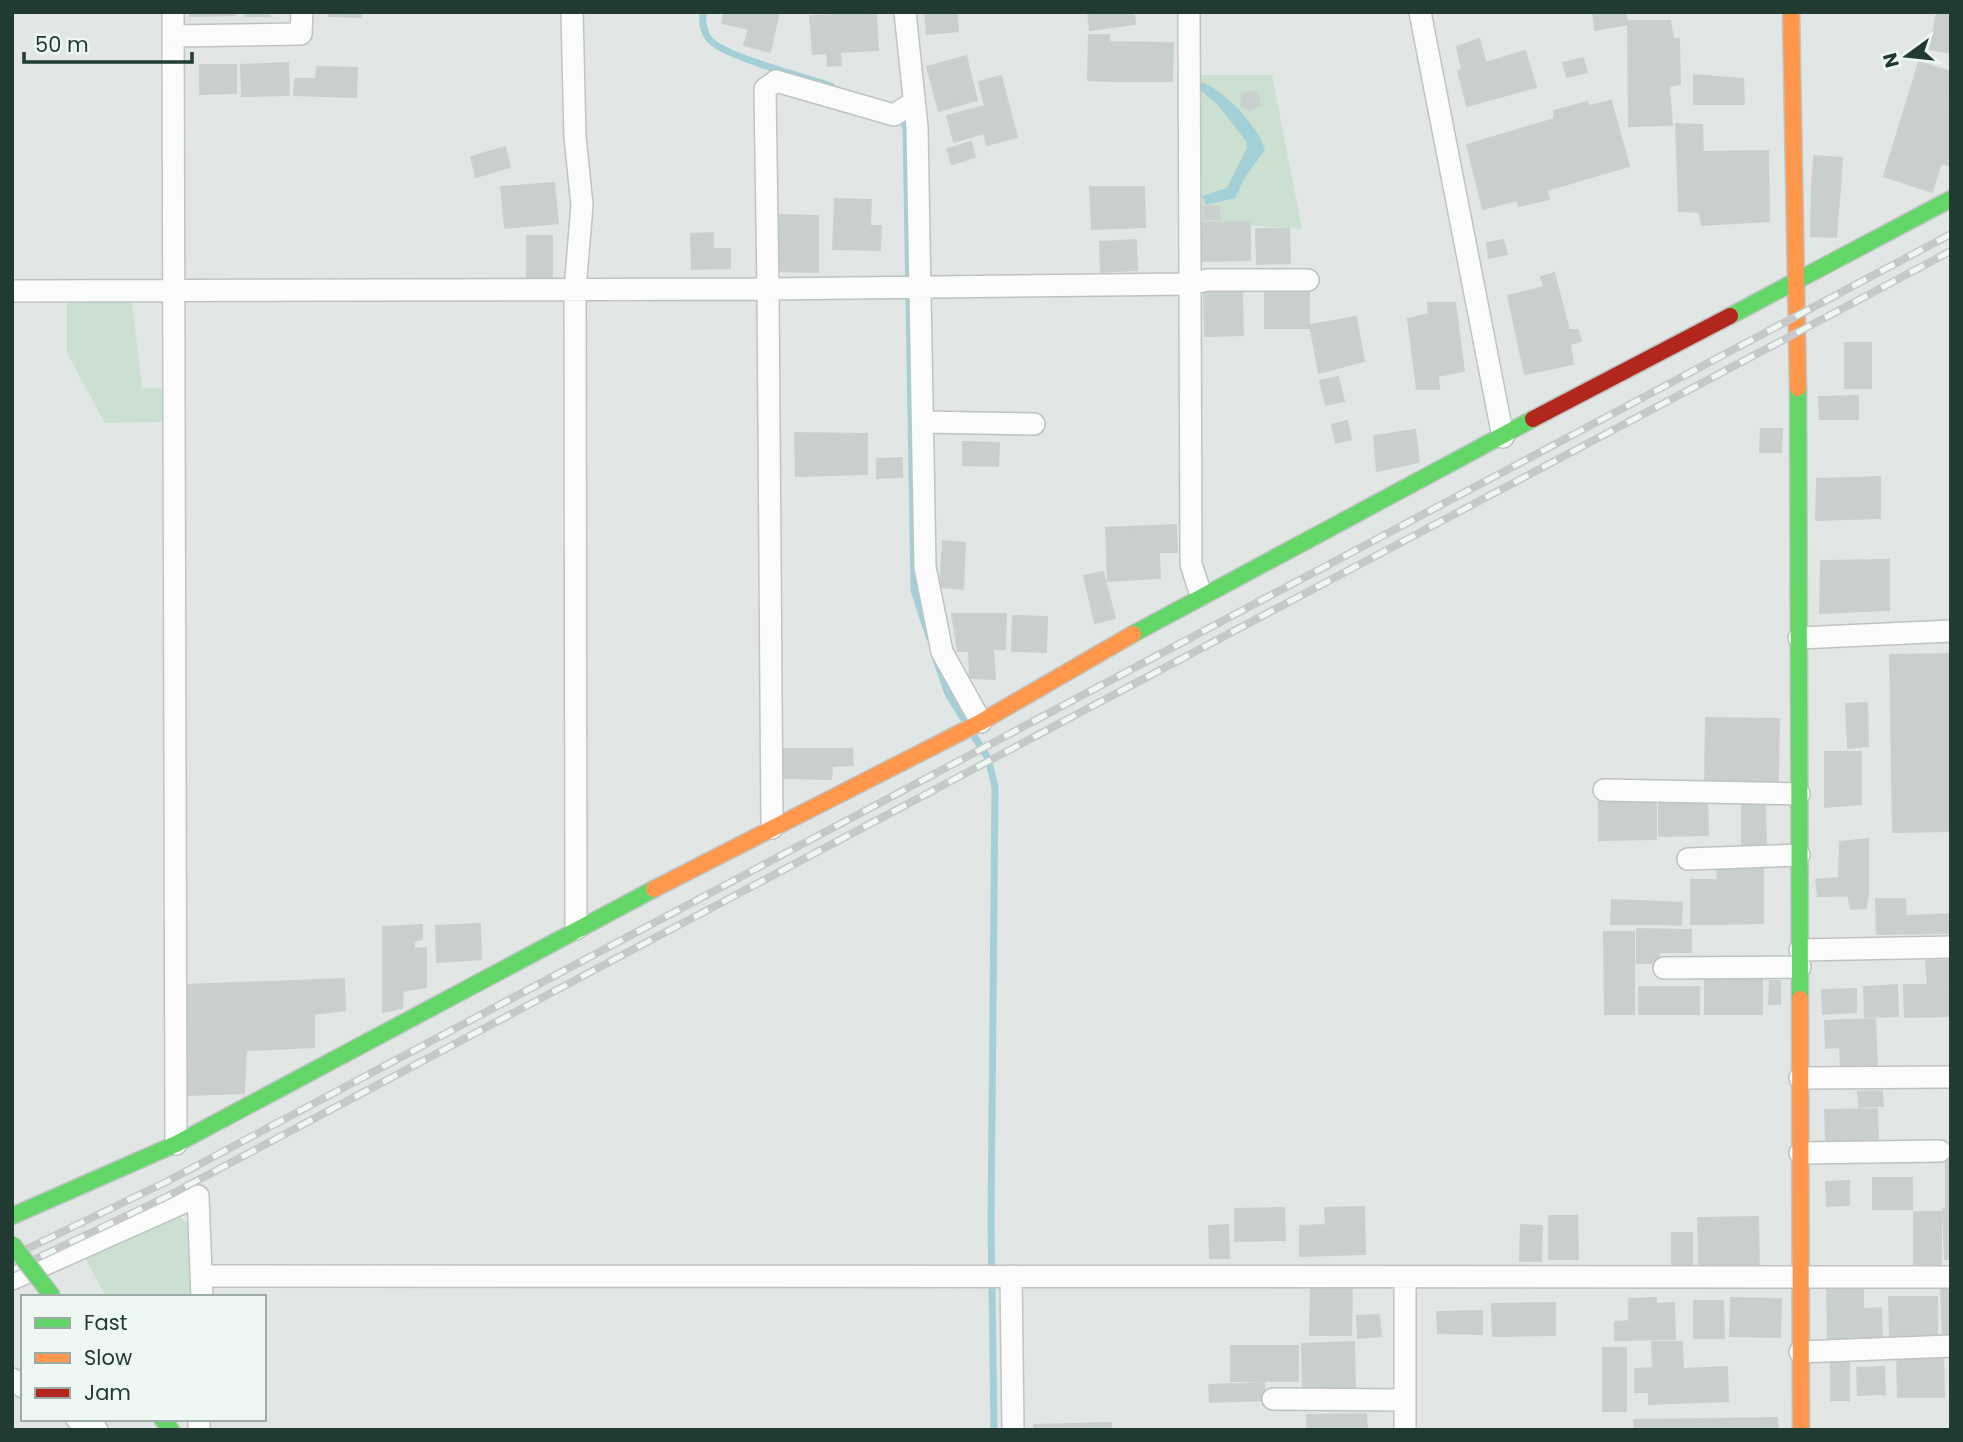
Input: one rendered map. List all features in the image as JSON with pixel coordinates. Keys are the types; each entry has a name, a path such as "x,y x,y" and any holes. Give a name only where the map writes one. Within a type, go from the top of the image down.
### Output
{"street":[{"path":"173,12 176,1144"},
{"path":"173,36 301,34 302,12"},
{"path":"572,12 575,136 582,205 575,290 576,929"},
{"path":"905,12 914,102 921,286 925,567 942,652 981,722"},
{"path":"1189,12 1191,564 1201,595"},
{"path":"1420,12 1503,437"},
{"path":"1791,12 1799,638 1801,1430"},
{"path":"772,828 765,89 776,81 894,115 914,102"},
{"path":"12,1216 176,1144 576,929 981,722 1201,595 1951,199"},
{"path":"12,291 768,289 1190,284 1207,280 1308,281"},
{"path":"923,422 1034,424"},
{"path":"1799,638 1951,631"},
{"path":"1604,790 1799,794"},
{"path":"1688,859 1799,855"},
{"path":"1664,968 1951,947"},
{"path":"1800,1078 1951,1077"},
{"path":"1800,1153 1940,1151"},
{"path":"12,1279 198,1196 202,1286 1011,1276 1951,1277"},
{"path":"12,1244 51,1295"},
{"path":"1011,1276 1013,1430"},
{"path":"1405,1278 1405,1430"},
{"path":"1800,1352 1951,1346"},
{"path":"1273,1399 1405,1400"},
{"path":"81,1421 97,1430"}],"green space":[{"path":"1197,75 1272,75 1302,229 1199,222"},
{"path":"67,300 132,301 142,388 164,388 164,422 105,423 67,353"},
{"path":"173,1211 192,1227 191,1295 105,1295 81,1250"}],"water":[{"path":"1202,82 1221,93 1240,110 1255,130 1265,150 1245,177 1235,198 1206,205 1202,196 1227,188 1247,148 1246,141 1217,104 1200,90"}],"building":[{"path":"190,12 235,12 235,15 190,16"},
{"path":"245,12 270,12 270,16 245,16"},
{"path":"329,12 361,12 361,17 329,16"},
{"path":"724,12 779,12 770,52 744,45 749,29 722,23"},
{"path":"925,12 957,12 958,31 927,34"},
{"path":"1088,12 1134,12 1135,24 1090,30"},
{"path":"1593,12 1625,12 1628,24 1595,30"},
{"path":"1937,12 1951,12 1951,53 1930,49"},
{"path":"876,13 878,50 840,52 841,65 828,66 827,53 813,54 810,16"},
{"path":"1628,21 1670,21 1673,39 1679,39 1680,84 1669,86 1672,125 1629,126"},
{"path":"1089,35 1109,35 1108,81 1088,80"},
{"path":"1479,39 1486,63 1462,70 1457,47"},
{"path":"1108,42 1173,43 1172,81 1108,81"},
{"path":"1525,51 1536,87 1467,106 1458,71"},
{"path":"966,56 977,100 939,111 927,67"},
{"path":"1583,58 1587,72 1567,77 1563,63"},
{"path":"1919,62 1951,72 1951,87 1929,160 1941,163 1932,192 1884,176"},
{"path":"288,63 289,95 242,96 241,65"},
{"path":"200,65 236,65 236,93 200,94"},
{"path":"317,67 357,68 356,97 294,95 295,79 316,79"},
{"path":"1694,75 1743,79 1744,104 1694,104"},
{"path":"1001,76 1017,137 987,145 984,133 954,142 947,116 985,106 979,82"},
{"path":"1951,87 1951,166 1929,160"},
{"path":"1251,91 1258,94 1260,105 1250,110 1241,105 1242,94"},
{"path":"1611,101 1629,166 1547,190 1549,199 1519,206 1517,200 1483,209 1467,145 1554,119 1554,111 1587,102 1589,106"},
{"path":"1676,124 1702,125 1703,152 1768,151 1769,221 1702,225 1699,212 1679,211"},
{"path":"971,142 975,157 952,164 947,149"},
{"path":"505,147 510,167 476,177 471,157"},
{"path":"1814,156 1842,158 1840,188 1812,186"},
{"path":"554,183 558,223 505,228 501,187"},
{"path":"1812,186 1840,188 1836,237 1811,236"},
{"path":"1090,187 1144,187 1145,227 1092,229"},
{"path":"835,199 871,200 870,226 881,226 880,250 833,249"},
{"path":"1219,206 1220,219 1204,219 1204,207"},
{"path":"779,215 818,216 818,246 779,246"},
{"path":"1250,222 1250,260 1202,261 1202,223"},
{"path":"1256,229 1289,229 1290,263 1257,264"},
{"path":"713,233 713,249 730,249 730,268 692,269 691,234"},
{"path":"527,236 552,236 552,279 527,280"},
{"path":"1136,240 1137,270 1101,272 1100,242"},
{"path":"1503,240 1507,254 1489,258 1487,243"},
{"path":"779,246 818,246 818,272 779,271"},
{"path":"1554,273 1569,330 1578,330 1581,341 1570,344 1573,364 1525,374 1508,296 1544,287 1541,277"},
{"path":"1242,290 1243,335 1205,336 1204,291"},
{"path":"1265,292 1309,293 1309,328 1265,328"},
{"path":"1428,303 1455,303 1464,371 1438,376 1439,389 1417,389 1408,319 1429,314"},
{"path":"1356,317 1364,361 1319,373 1310,325"},
{"path":"1845,343 1871,343 1871,388 1845,388"},
{"path":"1338,377 1344,401 1326,405 1320,381"},
{"path":"1858,396 1858,419 1820,419 1819,397"},
{"path":"1347,421 1351,439 1336,443 1332,425"},
{"path":"1761,429 1782,429 1781,452 1760,452"},
{"path":"1415,430 1419,462 1377,471 1374,436"},
{"path":"795,433 867,434 867,474 796,476"},
{"path":"963,442 999,443 998,466 963,465"},
{"path":"902,458 902,477 877,478 877,459"},
{"path":"1880,477 1880,518 1816,520 1817,479"},
{"path":"1176,525 1177,552 1159,552 1160,578 1108,581 1106,528"},
{"path":"943,541 965,543 963,589 940,587"},
{"path":"1889,560 1889,610 1820,613 1821,561"},
{"path":"1103,572 1115,618 1095,623 1084,576"},
{"path":"952,614 1006,614 1005,649 993,649 995,679 970,678 969,651 958,651"},
{"path":"1013,616 1047,617 1046,652 1012,651"},
{"path":"1951,654 1951,831 1893,832 1890,655"},
{"path":"1867,703 1868,746 1848,748 1846,704"},
{"path":"1706,718 1779,719 1778,782 1705,781"},
{"path":"780,749 852,749 853,765 832,766 831,779 781,778"},
{"path":"1825,752 1861,752 1861,804 1825,807"},
{"path":"1599,795 1656,800 1656,839 1599,840"},
{"path":"1707,799 1708,835 1659,836 1659,800"},
{"path":"1742,805 1765,805 1766,844 1742,844"},
{"path":"1868,839 1868,895 1818,896 1816,880 1839,878 1840,842"},
{"path":"1717,866 1763,866 1763,923 1718,924"},
{"path":"1691,880 1717,880 1718,924 1691,924"},
{"path":"1848,895 1868,895 1866,908 1851,909"},
{"path":"1876,899 1905,899 1906,916 1951,914 1951,933 1877,934"},
{"path":"1612,900 1664,902 1663,924 1611,924"},
{"path":"1664,902 1682,903 1681,925 1663,924"},
{"path":"480,924 481,959 437,962 436,926"},
{"path":"422,925 422,939 414,941 414,949 426,948 426,987 403,991 402,1008 383,1012 383,927"},
{"path":"1637,929 1691,930 1691,952 1659,952 1659,963 1637,963"},
{"path":"1604,932 1634,932 1634,1014 1605,1014"},
{"path":"1951,960 1951,985 1928,986 1926,961"},
{"path":"1705,978 1762,978 1762,1014 1705,1014"},
{"path":"344,979 345,1010 314,1014 314,1047 246,1050 244,1093 188,1095 186,985"},
{"path":"1770,981 1780,981 1780,1004 1769,1004"},
{"path":"1897,985 1898,1016 1865,1017 1864,987"},
{"path":"1904,985 1951,985 1951,1016 1905,1017"},
{"path":"1639,987 1699,987 1699,1014 1639,1014"},
{"path":"1856,989 1856,1012 1823,1014 1822,990"},
{"path":"1875,1019 1877,1066 1841,1067 1840,1047 1826,1048 1825,1021"},
{"path":"1882,1091 1883,1106 1859,1107 1858,1092"},
{"path":"1877,1109 1878,1140 1826,1141 1825,1110"},
{"path":"1946,1156 1951,1156 1951,1208 1946,1209"},
{"path":"1873,1178 1912,1178 1912,1209 1873,1209"},
{"path":"1849,1181 1849,1205 1827,1206 1826,1182"},
{"path":"1364,1207 1365,1254 1300,1256 1300,1226 1326,1225 1325,1208"},
{"path":"1284,1208 1285,1240 1235,1241 1235,1209"},
{"path":"1943,1209 1951,1209 1951,1259 1945,1259"},
{"path":"1914,1212 1941,1212 1941,1267 1914,1267"},
{"path":"1549,1216 1577,1216 1578,1259 1549,1259"},
{"path":"1758,1217 1759,1266 1699,1267 1698,1218"},
{"path":"1228,1225 1229,1258 1210,1258 1209,1226"},
{"path":"1521,1225 1542,1226 1541,1261 1520,1261"},
{"path":"1672,1233 1692,1233 1692,1267 1672,1267"},
{"path":"1311,1285 1352,1286 1351,1335 1310,1335"},
{"path":"1827,1286 1863,1286 1863,1309 1881,1308 1882,1340 1828,1341"},
{"path":"1941,1287 1951,1287 1951,1340 1943,1340"},
{"path":"1889,1297 1937,1297 1937,1338 1890,1339"},
{"path":"1656,1298 1656,1304 1674,1303 1675,1339 1615,1340 1615,1322 1629,1321 1629,1299"},
{"path":"1731,1298 1781,1299 1780,1337 1730,1336"},
{"path":"1694,1301 1723,1301 1724,1338 1694,1338"},
{"path":"1555,1303 1555,1335 1493,1336 1492,1304"},
{"path":"1482,1311 1482,1334 1438,1333 1437,1312"},
{"path":"1379,1315 1381,1336 1358,1338 1357,1316"},
{"path":"1354,1342 1355,1388 1303,1389 1302,1344"},
{"path":"1652,1342 1682,1342 1683,1369 1727,1367 1728,1401 1649,1404 1649,1392 1635,1392 1635,1369 1653,1368"},
{"path":"1231,1346 1298,1346 1298,1381 1231,1381"},
{"path":"1603,1348 1626,1348 1626,1411 1603,1411"},
{"path":"1897,1357 1943,1357 1944,1397 1898,1397"},
{"path":"1831,1360 1849,1360 1849,1400 1831,1400"},
{"path":"1884,1367 1885,1394 1858,1395 1857,1368"},
{"path":"1264,1383 1264,1400 1210,1402 1209,1385"},
{"path":"1366,1414 1367,1430 1307,1430 1307,1415"},
{"path":"1777,1418 1778,1430 1635,1430 1634,1420"},
{"path":"1111,1423 1111,1430 1034,1430 1034,1425"}],"waterway":[{"path":"703,12 705,33 717,46 747,59 831,86"},
{"path":"899,114 906,128 914,590 929,637"},
{"path":"936,659 948,694 964,720"},
{"path":"972,733 988,758 995,787 991,1223 994,1430"}],"railway":[{"path":"12,1256 166,1182 1951,234"},
{"path":"12,1270 166,1197 1951,251"}],"traffic: fast":[{"path":"1730,316 1951,199"},
{"path":"1798,388 1800,999"},
{"path":"1133,634 1533,419"},
{"path":"12,1216 176,1144 654,889"},
{"path":"12,1244 51,1295"},
{"path":"164,1421 171,1430"}],"traffic: slow":[{"path":"1791,12 1798,388"},
{"path":"654,889 981,722 1133,634"},
{"path":"1800,999 1801,1430"}],"traffic: jam":[{"path":"1533,419 1730,316"}]}
